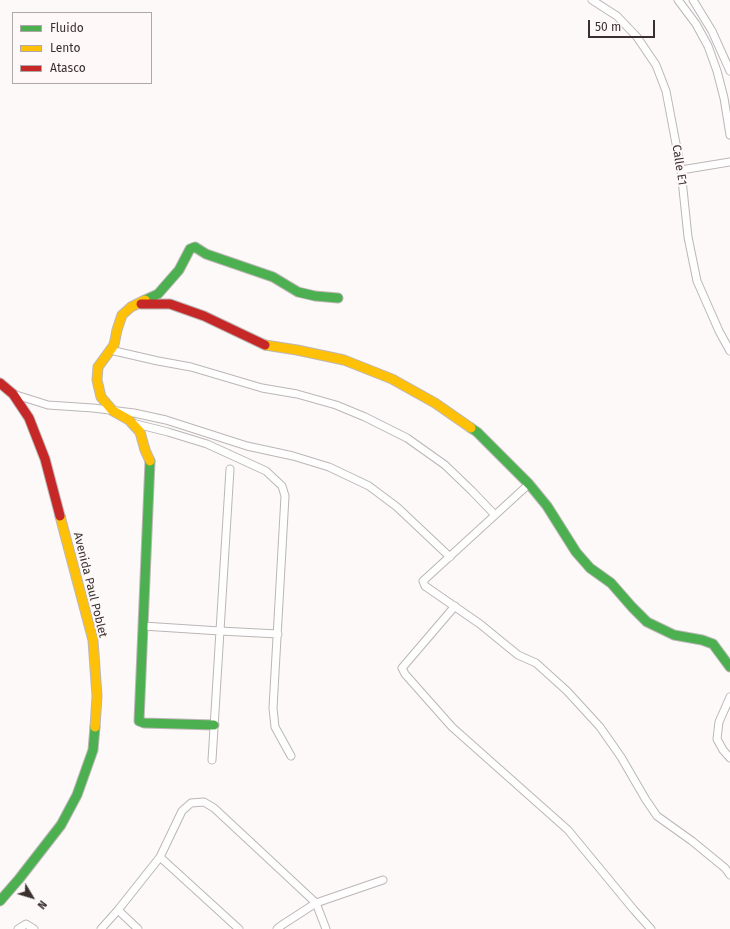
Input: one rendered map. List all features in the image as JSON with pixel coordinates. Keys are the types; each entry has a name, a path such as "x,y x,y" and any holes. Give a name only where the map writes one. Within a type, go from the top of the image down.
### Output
{"street":[{"name":"Calle E1","path":"592,0 617,16 637,37 656,65 666,91 681,170 688,237 697,281 719,331 730,351"},
{"path":"678,0 696,24 708,46 724,98 730,135"},
{"path":"693,0 712,31 730,71"},
{"path":"681,170 730,162"},
{"path":"214,725 144,723 139,721 150,460 145,450 140,432 129,420 113,411 101,397 97,380 98,366 114,345 122,315 130,307 158,294 180,270 190,248 195,247 206,254 273,277 298,292 315,296 338,298"},
{"path":"138,304 170,304 204,316 264,345 298,350 344,360 392,379 435,403 477,432 529,484 547,506 576,552 590,568 611,583 647,622 674,635 702,640 713,644 730,667"},
{"path":"110,350 191,367 262,388 297,394 336,405 365,417 407,438 445,465 495,515"},
{"name":"Avenida Paul Poblet","path":"0,383 13,394 29,418 45,460 93,640 97,696 93,750 77,795 61,825 0,901"},
{"path":"13,394 48,405 94,408 134,413 166,420 247,446 293,456 329,467 369,486 397,507 450,557"},
{"path":"132,423 207,444 266,471 282,486 285,496 273,708 275,727 291,756"},
{"path":"212,760 230,469"},
{"path":"529,484 423,581 425,586 480,624 518,655 536,663 567,691 600,727 621,757 657,816 692,840 725,868 730,875"},
{"path":"455,606 402,668 405,674 452,727 568,830 651,929"},
{"path":"143,626 278,634"},
{"path":"730,697 719,722 717,739 723,750 730,758"},
{"path":"101,929 160,857 182,811 191,803 204,802 214,808 316,903 326,929"},
{"path":"160,857 239,929"},
{"path":"277,929 316,903 383,880"},
{"path":"118,910 138,929"},
{"path":"18,929 26,924 34,929"}],"traffic: fast":[{"path":"145,300 158,294 179,270 190,249 195,247 206,254 273,277 298,292 315,296 338,298"},
{"path":"471,428 477,432 529,484 547,506 576,552 590,568 611,583 647,622 674,635 702,640 713,644 730,667"},
{"path":"150,461 139,721 144,723 214,725"},
{"path":"0,901 61,825 77,795 93,750 95,727"}],"traffic: slow":[{"path":"145,300 131,307 122,315 114,345 98,367 97,380 101,397 113,411 129,420 140,432 150,461"},
{"path":"265,345 344,360 392,379 435,403 471,428"},
{"path":"60,516 93,640 97,696 95,727"}],"traffic: jam":[{"path":"141,304 170,304 204,316 265,345"},
{"path":"0,383 13,394 29,418 45,459 60,516"}]}
